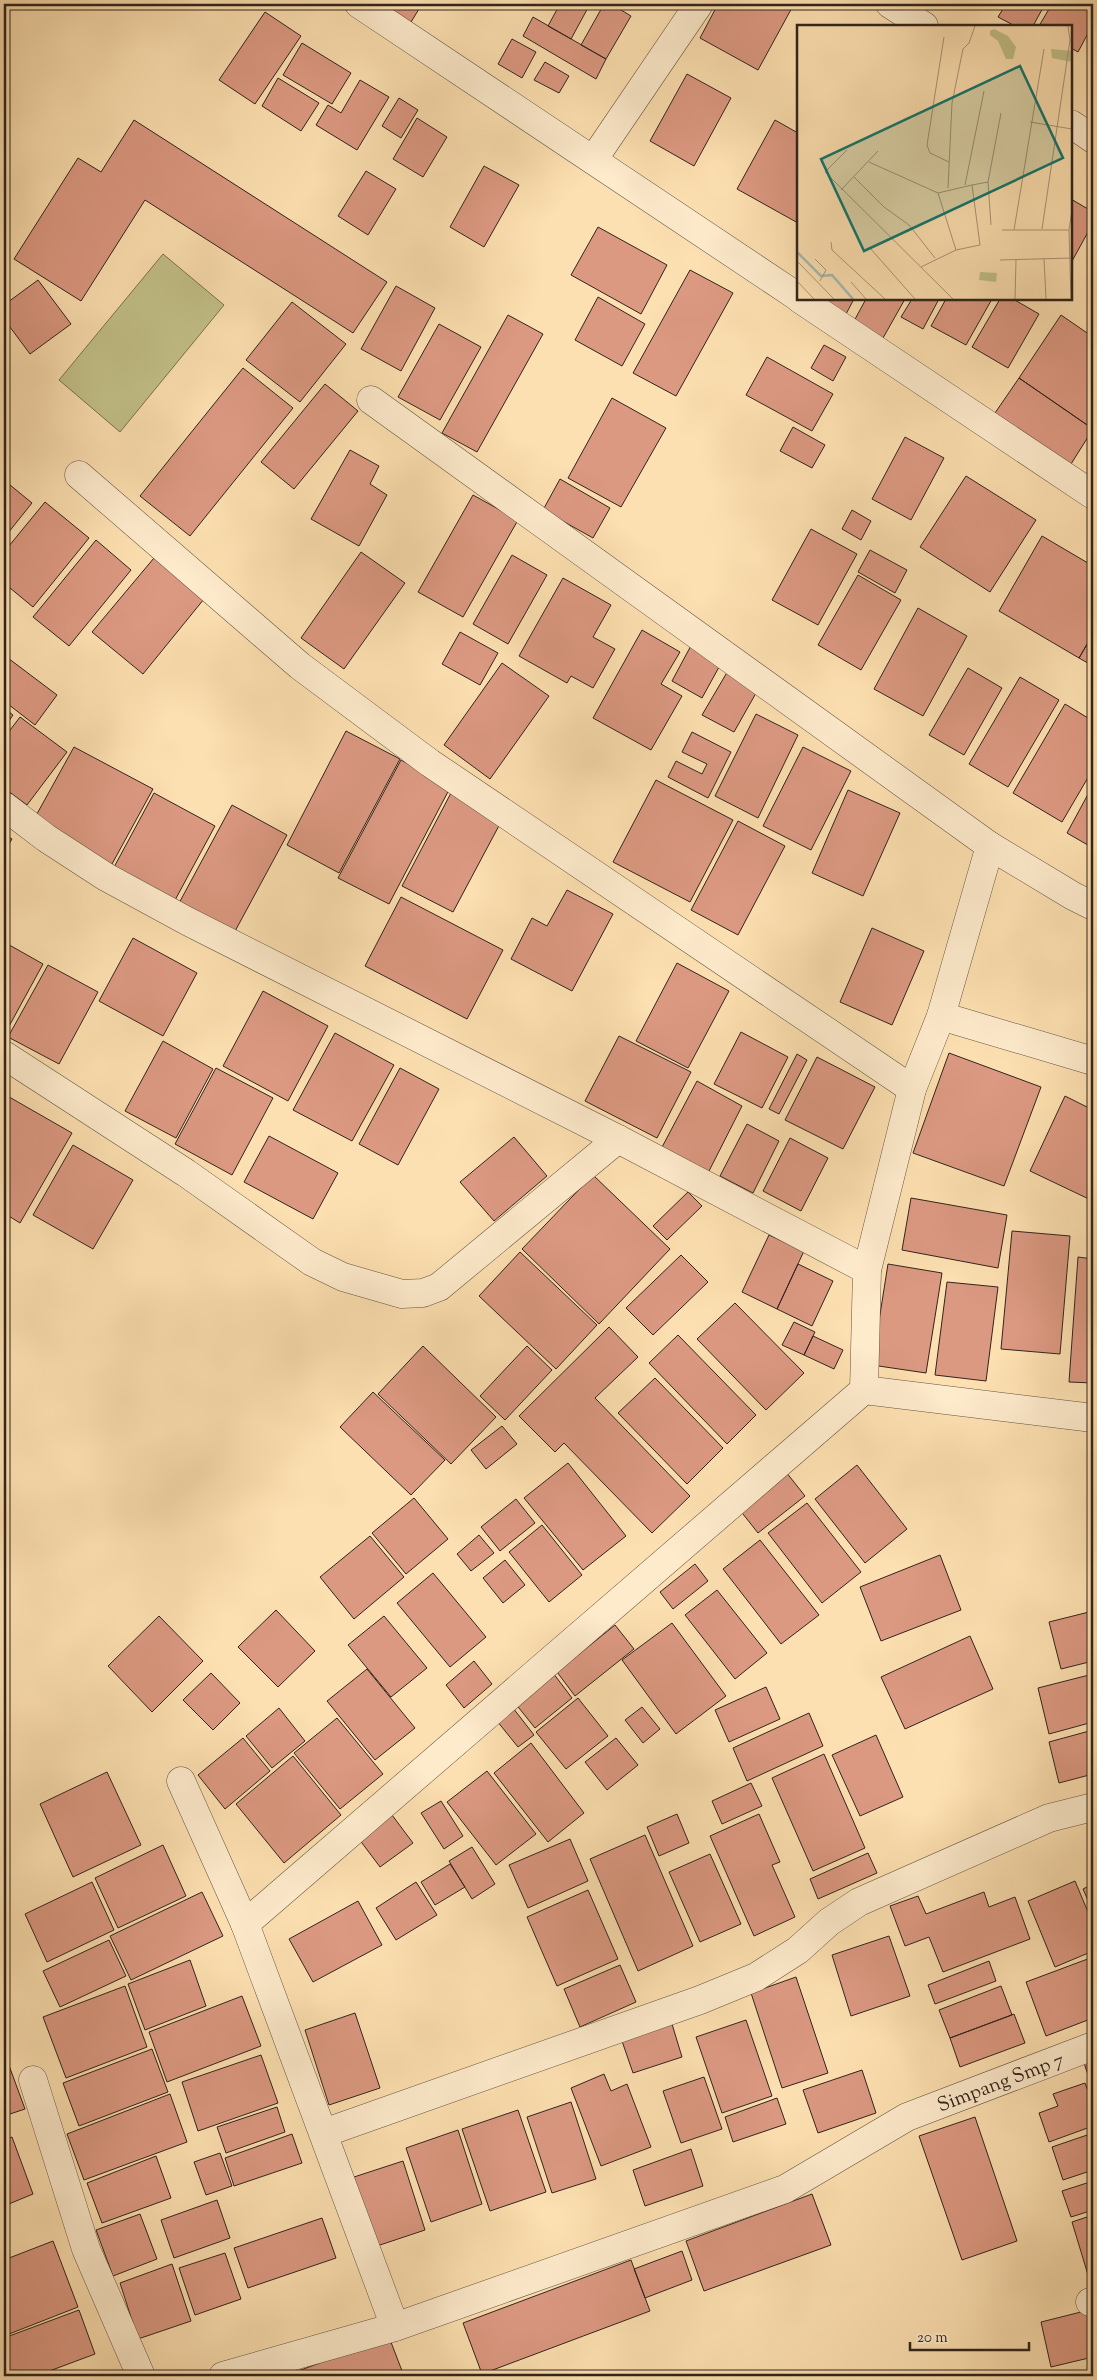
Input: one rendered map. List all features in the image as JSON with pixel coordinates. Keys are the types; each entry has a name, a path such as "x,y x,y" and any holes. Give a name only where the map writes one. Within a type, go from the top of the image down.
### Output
{"street":[{"path":"360,4 797,297"},
{"path":"593,160 699,4"},
{"path":"890,4 922,25"},
{"path":"1072,125 1093,138"},
{"path":"802,300 1093,495"},
{"path":"371,400 990,846 1093,906"},
{"path":"79,475 300,666 430,763 912,1089"},
{"path":"4,806 46,838 106,877 186,921 618,1139 867,1270"},
{"path":"864,1390 867,1270 912,1089 941,1016 990,846"},
{"path":"941,1016 1093,1062"},
{"path":"4,1054 186,1173 312,1262 343,1278 402,1294 423,1292 439,1287 618,1139"},
{"path":"245,1924 864,1390 1093,1418"},
{"path":"181,1781 245,1924 395,2327"},
{"path":"324,2132 690,2003 756,1977 798,1950 829,1922 859,1902 1049,1818 1093,1807"},
{"name":"Simpang Smp 7","path":"223,2376 395,2327 785,2189 907,2117 1093,2046"},
{"path":"33,2080 86,2249 141,2376"}],"shaded area":[{"path":"163,254 224,305 120,432 59,380"}],"building":[{"path":"389,4 422,4 408,27 384,13"},
{"path":"560,4 590,4 571,39 548,26"},
{"path":"604,4 611,4 631,16 606,59 581,45"},
{"path":"718,4 794,4 758,70 700,38"},
{"path":"1006,4 1045,4 1034,25 1013,25 998,17"},
{"path":"1052,4 1093,4 1093,24 1078,52 1072,49 1072,25 1040,25"},
{"path":"265,12 301,36 255,104 219,80"},
{"path":"533,17 606,59 596,79 523,36"},
{"path":"512,39 536,52 522,78 498,64"},
{"path":"302,43 351,73 332,104 283,75"},
{"path":"545,62 569,76 559,93 534,80"},
{"path":"687,74 731,98 694,166 650,141"},
{"path":"278,78 319,103 301,131 262,106"},
{"path":"360,80 389,97 357,150 316,125 328,105 341,113"},
{"path":"399,98 418,110 401,138 382,126"},
{"path":"417,118 447,137 423,177 393,159"},
{"path":"134,120 387,282 353,333 145,200 81,301 14,259 78,158 101,172"},
{"path":"775,120 797,132 797,222 737,189"},
{"path":"484,166 519,185 484,247 450,227"},
{"path":"366,171 396,189 368,235 338,216"},
{"path":"1072,200 1093,212 1093,223 1072,261"},
{"path":"598,227 667,265 641,314 571,275"},
{"path":"690,270 733,293 676,396 633,373"},
{"path":"38,280 71,324 30,354 4,319 4,305"},
{"path":"396,286 435,308 401,371 361,349"},
{"path":"598,297 645,324 622,366 575,340"},
{"path":"820,300 853,300 846,314"},
{"path":"865,300 904,300 883,338 854,321"},
{"path":"911,300 938,300 923,329 901,317"},
{"path":"945,300 991,300 966,345 931,326"},
{"path":"999,300 1015,300 1039,314 1008,368 972,347"},
{"path":"292,302 346,344 300,402 246,360"},
{"path":"508,315 543,334 477,452 442,433"},
{"path":"1061,315 1093,337 1093,429 1019,378"},
{"path":"439,324 481,347 440,420 398,397"},
{"path":"824,345 846,357 833,381 811,368"},
{"path":"767,357 833,394 812,431 746,395"},
{"path":"243,368 293,408 190,536 140,496"},
{"path":"1019,378 1093,429 1071,464 995,413"},
{"path":"325,384 358,411 294,489 261,462"},
{"path":"612,398 666,428 621,507 568,478"},
{"path":"793,427 825,445 812,468 780,451"},
{"path":"905,437 944,458 911,520 872,499"},
{"path":"350,450 379,466 370,484 387,495 359,546 311,519"},
{"path":"966,476 1036,520 990,592 920,547"},
{"path":"560,479 610,508 593,538 543,510"},
{"path":"4,480 32,503 4,538"},
{"path":"473,495 518,520 463,617 418,592"},
{"path":"45,502 89,538 33,607 4,583 4,552"},
{"path":"852,510 871,521 861,540 842,529"},
{"path":"811,529 857,554 818,625 772,600"},
{"path":"1042,536 1093,566 1093,634 1079,658 999,611"},
{"path":"96,540 131,570 69,646 33,617"},
{"path":"870,550 907,570 895,593 858,572"},
{"path":"361,552 405,583 344,669 301,638"},
{"path":"512,555 547,575 508,644 473,624"},
{"path":"154,558 204,599 143,674 92,632"},
{"path":"858,575 901,600 861,670 818,645"},
{"path":"563,578 611,605 593,637 615,649 593,688 571,676 567,683 519,656"},
{"path":"918,608 967,636 923,716 874,689"},
{"path":"642,630 680,652 661,684 682,696 651,750 593,718"},
{"path":"460,632 498,653 480,685 442,664"},
{"path":"1093,634 1093,666 1079,658"},
{"path":"694,640 724,658 702,698 672,681"},
{"path":"4,655 57,695 35,725 4,701"},
{"path":"502,663 549,696 490,779 444,745"},
{"path":"968,668 1002,688 964,755 929,735"},
{"path":"729,669 760,686 734,732 702,715"},
{"path":"1020,677 1059,700 1008,787 969,764"},
{"path":"1065,704 1093,721 1093,769 1062,822 1013,793"},
{"path":"4,708 13,715 4,728"},
{"path":"756,714 798,735 758,818 715,796"},
{"path":"20,717 67,752 27,805 4,788 4,738"},
{"path":"346,731 400,759 339,873 287,845"},
{"path":"692,732 731,752 708,798 668,777 676,761 702,774 707,764 682,752"},
{"path":"74,747 153,789 112,864 33,821"},
{"path":"803,747 851,771 811,850 763,826"},
{"path":"401,760 451,786 389,904 338,878"},
{"path":"656,780 733,820 690,902 613,862"},
{"path":"1093,785 1093,848 1067,833"},
{"path":"848,790 900,813 863,896 812,873"},
{"path":"154,793 215,826 174,902 113,869"},
{"path":"451,793 502,820 453,912 402,886"},
{"path":"232,805 287,835 233,935 178,905"},
{"path":"738,821 785,846 738,935 691,910"},
{"path":"4,834 12,839 4,852"},
{"path":"567,890 613,914 572,991 511,959 532,918 547,926"},
{"path":"401,897 503,950 467,1019 365,966"},
{"path":"872,928 924,951 892,1025 840,1002"},
{"path":"133,938 197,973 163,1036 99,1001"},
{"path":"4,942 43,964 7,1030 4,1028"},
{"path":"677,963 729,991 688,1068 636,1041"},
{"path":"48,965 98,992 59,1064 8,1037"},
{"path":"263,991 328,1026 288,1101 223,1066"},
{"path":"741,1032 788,1057 762,1108 714,1084"},
{"path":"335,1033 394,1065 352,1141 293,1110"},
{"path":"619,1036 691,1072 657,1138 585,1101"},
{"path":"163,1041 213,1069 176,1138 125,1111"},
{"path":"949,1053 1041,1087 1004,1186 913,1153"},
{"path":"797,1054 807,1060 779,1114 769,1109"},
{"path":"817,1057 875,1087 843,1149 785,1120"},
{"path":"216,1068 273,1098 232,1175 175,1144"},
{"path":"400,1068 439,1089 398,1165 359,1144"},
{"path":"697,1081 742,1106 708,1173 661,1149"},
{"path":"4,1094 72,1133 20,1223 4,1213"},
{"path":"1065,1096 1093,1110 1093,1201 1030,1171"},
{"path":"747,1124 779,1141 753,1193 720,1176"},
{"path":"269,1136 338,1173 313,1219 244,1182"},
{"path":"514,1137 547,1176 494,1221 460,1182"},
{"path":"790,1138 828,1158 801,1211 763,1191"},
{"path":"73,1145 133,1180 93,1249 33,1215"},
{"path":"593,1175 670,1249 599,1324 522,1249"},
{"path":"688,1192 702,1206 667,1240 653,1226"},
{"path":"911,1198 1007,1215 998,1268 902,1250"},
{"path":"1012,1231 1070,1236 1060,1354 1001,1349"},
{"path":"769,1235 804,1251 777,1309 742,1292"},
{"path":"520,1252 597,1325 556,1369 479,1296"},
{"path":"681,1255 708,1282 653,1335 626,1308"},
{"path":"1078,1257 1093,1259 1093,1383 1069,1382"},
{"path":"798,1264 833,1281 812,1326 777,1309"},
{"path":"888,1264 942,1273 926,1373 872,1365"},
{"path":"947,1282 998,1287 986,1381 935,1375"},
{"path":"735,1303 804,1373 766,1410 697,1339"},
{"path":"794,1322 815,1332 804,1355 782,1345"},
{"path":"609,1327 638,1357 595,1398 690,1496 652,1533 564,1443 555,1452 519,1416"},
{"path":"678,1335 756,1415 727,1444 649,1363"},
{"path":"813,1336 843,1350 834,1369 804,1355"},
{"path":"423,1346 496,1417 451,1464 378,1394"},
{"path":"527,1346 552,1370 505,1420 480,1396"},
{"path":"655,1378 723,1448 687,1484 618,1413"},
{"path":"373,1392 445,1460 411,1495 340,1427"},
{"path":"502,1426 517,1444 486,1469 471,1450"},
{"path":"568,1463 626,1536 583,1570 524,1498"},
{"path":"857,1465 907,1529 865,1563 815,1499"},
{"path":"786,1472 805,1496 758,1533 739,1509"},
{"path":"414,1498 448,1539 406,1574 372,1533"},
{"path":"516,1499 535,1523 500,1551 481,1527"},
{"path":"807,1503 861,1572 822,1603 768,1533"},
{"path":"542,1525 582,1575 549,1602 509,1552"},
{"path":"479,1535 494,1553 471,1571 457,1554"},
{"path":"370,1536 404,1577 354,1619 320,1577"},
{"path":"760,1540 819,1615 781,1644 723,1569"},
{"path":"940,1555 961,1610 881,1641 860,1587"},
{"path":"505,1560 525,1585 503,1603 483,1578"},
{"path":"695,1564 708,1581 673,1609 660,1592"},
{"path":"433,1573 486,1637 450,1667 397,1603"},
{"path":"717,1590 767,1653 735,1679 685,1615"},
{"path":"276,1610 315,1651 278,1687 238,1647"},
{"path":"1093,1611 1093,1661 1061,1669 1049,1622"},
{"path":"159,1616 203,1661 152,1712 108,1666"},
{"path":"384,1616 427,1668 391,1697 348,1645"},
{"path":"672,1623 726,1696 676,1734 622,1660"},
{"path":"615,1625 634,1649 575,1696 557,1672"},
{"path":"970,1636 993,1689 905,1729 881,1677"},
{"path":"474,1661 492,1684 464,1708 446,1685"},
{"path":"367,1669 415,1728 375,1760 327,1701"},
{"path":"211,1673 240,1703 213,1730 183,1700"},
{"path":"553,1673 572,1698 535,1728 515,1703"},
{"path":"1093,1674 1093,1722 1049,1734 1038,1688"},
{"path":"766,1687 780,1719 729,1742 715,1710"},
{"path":"578,1698 608,1736 566,1769 536,1732"},
{"path":"642,1707 660,1729 643,1743 625,1720"},
{"path":"279,1708 305,1741 272,1768 246,1736"},
{"path":"513,1708 534,1735 518,1747 497,1721"},
{"path":"809,1713 823,1746 747,1781 733,1748"},
{"path":"337,1718 383,1774 340,1809 294,1753"},
{"path":"1093,1730 1093,1774 1059,1783 1049,1742"},
{"path":"876,1735 903,1797 860,1816 832,1755"},
{"path":"243,1738 270,1771 225,1809 198,1775"},
{"path":"616,1738 638,1765 607,1790 585,1762"},
{"path":"531,1743 584,1813 548,1842 494,1773"},
{"path":"824,1754 865,1848 813,1871 772,1778"},
{"path":"293,1756 341,1815 284,1863 236,1804"},
{"path":"487,1771 536,1834 496,1865 447,1802"},
{"path":"107,1772 141,1845 73,1877 40,1804"},
{"path":"751,1783 762,1806 722,1824 712,1801"},
{"path":"441,1801 463,1836 444,1849 421,1813"},
{"path":"677,1814 689,1843 659,1856 647,1827"},
{"path":"759,1814 780,1862 772,1865 795,1917 754,1936 710,1836"},
{"path":"392,1815 413,1843 380,1867 359,1839"},
{"path":"645,1835 693,1946 638,1971 590,1859"},
{"path":"570,1839 588,1881 528,1908 509,1865"},
{"path":"163,1845 186,1896 118,1928 95,1878"},
{"path":"472,1847 495,1884 472,1899 449,1861"},
{"path":"868,1853 877,1873 818,1899 810,1879"},
{"path":"710,1854 741,1924 700,1942 669,1872"},
{"path":"450,1864 465,1887 435,1905 421,1882"},
{"path":"1075,1881 1093,1924 1093,1951 1055,1967 1028,1901"},
{"path":"92,1882 114,1930 47,1962 25,1914"},
{"path":"416,1882 437,1915 396,1940 376,1908"},
{"path":"1093,1884 1093,1912 1083,1889"},
{"path":"588,1890 618,1959 557,1986 527,1917"},
{"path":"202,1892 223,1936 131,1980 110,1936"},
{"path":"984,1892 989,1907 1015,1897 1030,1939 943,1972 929,1937 905,1946 890,1906 918,1896 926,1914"},
{"path":"358,1901 382,1945 313,1982 289,1939"},
{"path":"889,1936 910,1996 851,2016 832,1955"},
{"path":"109,1940 126,1976 60,2007 43,1971"},
{"path":"1093,1957 1093,2018 1046,2036 1026,1982"},
{"path":"190,1960 206,2006 145,2030 128,1984"},
{"path":"989,1961 996,1981 935,2004 928,1985"},
{"path":"620,1965 636,2002 580,2027 564,1989"},
{"path":"796,1977 828,2073 782,2088 751,1993"},
{"path":"125,1986 147,2047 66,2078 43,2017"},
{"path":"1001,1986 1012,2015 950,2038 939,2010"},
{"path":"242,1996 261,2046 167,2082 149,2032"},
{"path":"355,2013 380,2088 329,2105 305,2030"},
{"path":"1014,2014 1025,2043 960,2067 950,2038"},
{"path":"746,2020 772,2096 722,2113 696,2037"},
{"path":"672,2024 682,2057 633,2073 622,2041"},
{"path":"152,2049 168,2092 79,2126 63,2083"},
{"path":"1093,2049 1093,2083 1091,2084 1081,2054"},
{"path":"261,2055 278,2103 198,2131 182,2082"},
{"path":"7,2060 25,2109 4,2116 4,2061"},
{"path":"862,2070 876,2113 818,2133 803,2090"},
{"path":"604,2074 611,2091 627,2084 651,2147 601,2166 571,2088"},
{"path":"704,2077 722,2129 681,2143 663,2091"},
{"path":"1085,2083 1093,2106 1093,2126 1049,2142 1039,2113 1058,2106 1053,2094"},
{"path":"170,2094 187,2142 84,2180 67,2134"},
{"path":"777,2098 786,2124 733,2142 725,2117"},
{"path":"571,2102 596,2179 552,2193 527,2117"},
{"path":"277,2107 285,2132 226,2153 217,2127"},
{"path":"518,2110 546,2192 490,2211 462,2129"},
{"path":"975,2117 1017,2241 962,2260 919,2136"},
{"path":"458,2130 482,2204 431,2222 406,2148"},
{"path":"1093,2133 1093,2170 1063,2180 1052,2147"},
{"path":"292,2134 302,2163 234,2186 225,2158"},
{"path":"12,2137 33,2194 4,2206 4,2140"},
{"path":"691,2149 703,2186 645,2206 633,2170"},
{"path":"220,2153 232,2186 206,2195 194,2162"},
{"path":"156,2156 171,2198 102,2223 87,2183"},
{"path":"403,2161 425,2230 377,2246 354,2177"},
{"path":"1093,2181 1093,2210 1071,2217 1062,2191"},
{"path":"812,2194 831,2245 704,2291 686,2241"},
{"path":"217,2200 230,2238 174,2258 161,2220"},
{"path":"140,2214 157,2259 113,2276 96,2230"},
{"path":"1093,2215 1093,2273 1088,2275 1072,2222"},
{"path":"322,2218 336,2258 248,2288 234,2248"},
{"path":"53,2241 78,2307 4,2336 4,2260"},
{"path":"682,2251 692,2280 645,2298 634,2269"},
{"path":"225,2253 241,2299 195,2315 179,2268"},
{"path":"631,2260 650,2311 482,2374 463,2323"},
{"path":"172,2264 191,2321 138,2339 120,2283"},
{"path":"1093,2309 1093,2357 1051,2367 1041,2322"},
{"path":"79,2310 95,2354 36,2376 4,2376 4,2338"},
{"path":"389,2337 404,2376 285,2376"}]}
